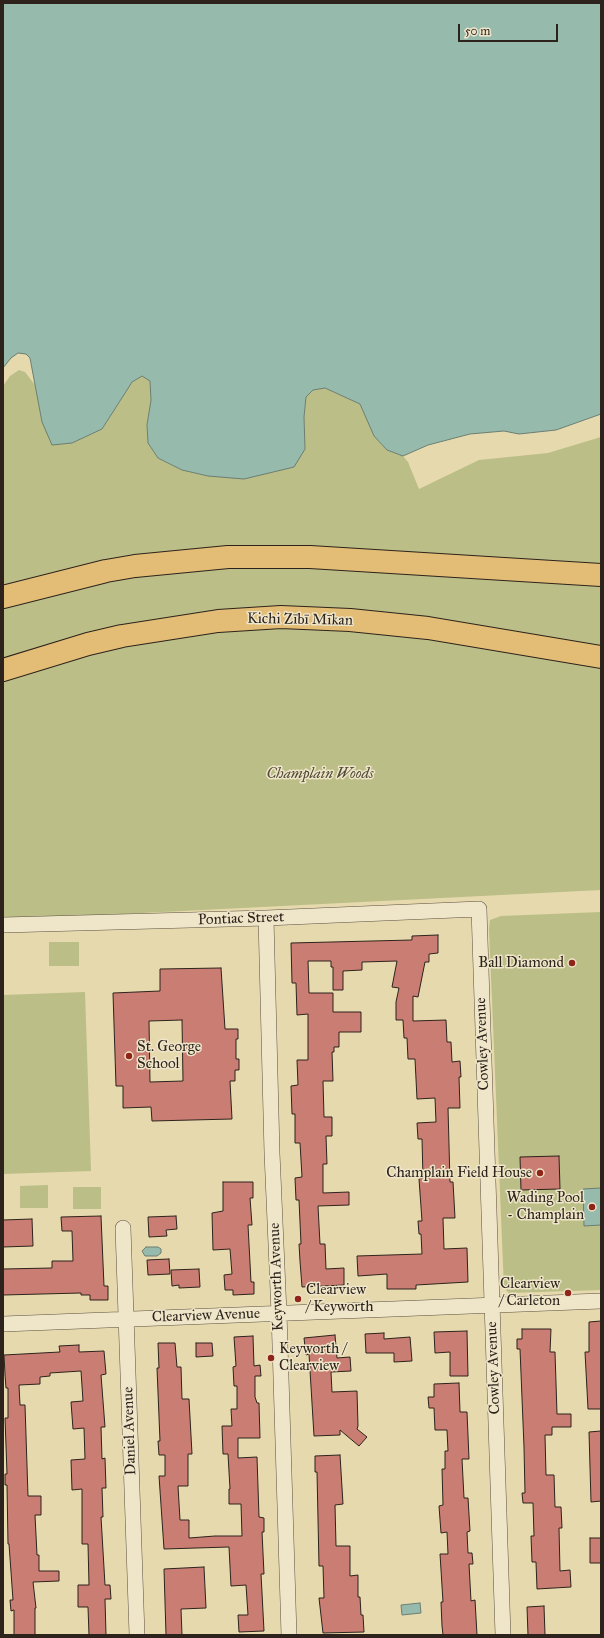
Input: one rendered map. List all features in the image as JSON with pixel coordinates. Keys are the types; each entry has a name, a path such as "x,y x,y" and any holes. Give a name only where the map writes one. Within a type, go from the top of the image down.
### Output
{"highway":[{"path":"3,597 57,582 135,566 228,557 310,557 601,575"},
{"name":"Kichi Zībī Mīkan","path":"3,670 81,646 122,636 218,621 281,617 350,620 405,625 601,657"}],"street":[{"name":"Pontiac Street","path":"3,925 266,918 479,909"},
{"name":"Cowley Avenue","path":"479,909 503,1635"},
{"name":"Keyworth Avenue","path":"266,918 272,1153 279,1313 289,1635"},
{"name":"Daniel Avenue","path":"123,1228 138,1635"},
{"name":"Clearview Avenue","path":"3,1324 601,1301"}],"green space":[{"name":"Champlain Woods","path":"19,370 25,372 35,385 42,422 72,443 102,429 132,382 142,376 150,381 151,400 147,425 148,443 158,458 182,470 208,476 305,449 304,417 306,397 313,390 325,388 360,404 374,436 387,450 403,456 408,462 419,489 479,460 548,453 601,437 601,890 3,920 3,386 10,376"},
{"path":"601,912 601,1290 509,1293 504,1288 489,929 490,920 501,916"},
{"path":"49,942 79,942 79,966 49,966"},
{"path":"85,992 91,1171 3,1174 3,995"},
{"path":"48,1185 48,1208 20,1208 20,1186"},
{"path":"73,1187 101,1187 101,1209 73,1209"}],"shaded area":[{"path":"3,3 601,3 601,414 556,430 519,434 504,431 470,434 428,445 403,456 387,450 374,436 360,404 325,388 313,390 306,397 304,417 305,449 294,467 244,479 208,476 182,470 158,458 148,443 147,425 151,400 150,381 142,376 132,382 102,429 72,443 52,445 42,422 30,358 26,354 18,353 11,358 3,368"},
{"name":"Wading Pool - Champlain","path":"601,1188 601,1225 584,1226 583,1189"},
{"path":"146,1247 158,1247 161,1249 161,1253 157,1256 145,1256 142,1251"},
{"path":"420,1603 421,1613 402,1615 401,1605"}],"building":[{"path":"438,935 438,953 429,954 429,962 425,962 418,997 413,996 413,1021 446,1020 447,1042 451,1042 452,1062 460,1061 460,1108 448,1108 450,1182 453,1182 455,1218 443,1218 444,1249 467,1248 468,1282 416,1285 416,1289 387,1289 387,1274 358,1276 357,1256 422,1254 421,1234 419,1234 418,1221 422,1221 419,1179 423,1178 422,1139 418,1139 417,1123 436,1122 435,1098 417,1099 415,1059 408,1059 407,1038 404,1038 403,1020 396,1020 396,1002 399,988 392,987 397,961 362,962 362,970 343,971 343,990 333,990 333,967 331,967 331,961 308,961 309,993 333,993 333,1012 361,1012 361,1032 339,1032 339,1047 334,1047 334,1052 332,1052 333,1081 323,1081 324,1117 332,1117 332,1136 326,1136 327,1164 323,1164 323,1193 349,1192 349,1205 318,1206 320,1244 325,1244 326,1269 344,1268 344,1285 302,1287 299,1244 301,1244 299,1200 296,1200 295,1178 302,1177 300,1143 295,1143 295,1114 292,1114 291,1086 298,1085 297,1060 308,1060 308,1014 297,1015 296,983 292,983 291,943 412,940 412,936"},
{"path":"221,968 225,1029 238,1029 238,1039 236,1039 236,1059 239,1059 239,1070 235,1070 235,1081 230,1081 232,1119 152,1121 151,1107 123,1108 123,1086 116,1086 113,993 160,991 160,969","holes":["182,1020 183,1081 150,1082 149,1021"]},
{"name":"Champlain Field House","path":"559,1156 560,1189 521,1190 520,1157"},
{"path":"223,1182 253,1182 253,1198 250,1198 252,1225 248,1225 251,1282 254,1282 254,1294 233,1295 233,1290 225,1290 224,1275 232,1274 230,1249 213,1250 212,1213 223,1211"},
{"path":"101,1216 104,1286 108,1286 108,1300 90,1300 90,1295 81,1295 81,1293 3,1295 3,1269 52,1268 52,1261 73,1261 72,1231 62,1231 61,1217"},
{"path":"176,1216 177,1229 166,1230 167,1236 149,1237 148,1217"},
{"path":"32,1219 33,1246 3,1247 3,1220"},
{"path":"169,1259 170,1274 148,1275 147,1260"},
{"path":"199,1269 200,1287 179,1288 179,1285 172,1286 171,1270"},
{"path":"601,1321 601,1409 588,1409 585,1352 589,1352 589,1322"},
{"path":"522,1329 551,1329 550,1352 555,1352 557,1414 571,1414 571,1427 552,1427 552,1435 545,1435 546,1475 554,1475 555,1507 561,1507 562,1528 559,1528 560,1571 570,1570 571,1587 537,1589 536,1562 532,1562 531,1536 534,1536 533,1503 523,1503 522,1493 525,1493 524,1447 520,1349 517,1349 517,1339 522,1339"},
{"path":"467,1331 468,1376 450,1376 450,1352 435,1353 434,1332"},
{"path":"384,1333 384,1339 410,1337 412,1361 394,1362 394,1353 366,1353 365,1334"},
{"path":"335,1335 337,1358 350,1357 351,1371 331,1372 332,1392 357,1391 357,1429 367,1437 359,1446 340,1430 340,1435 314,1436 309,1354 306,1355 304,1338"},
{"path":"253,1336 254,1366 260,1365 261,1376 255,1376 255,1397 257,1403 259,1403 260,1438 238,1438 238,1458 257,1457 259,1517 264,1518 264,1532 262,1532 264,1574 261,1574 264,1631 239,1632 238,1615 248,1615 246,1585 231,1586 229,1547 164,1549 159,1476 165,1476 165,1455 159,1455 158,1441 160,1441 157,1368 159,1368 158,1343 175,1343 177,1367 181,1367 182,1399 189,1399 192,1454 188,1454 188,1486 178,1486 180,1520 189,1520 189,1538 242,1536 241,1504 229,1504 230,1489 228,1454 223,1454 222,1426 232,1426 231,1409 237,1409 237,1386 234,1386 233,1367 236,1366 234,1337"},
{"path":"196,1343 212,1343 213,1356 196,1357"},
{"path":"79,1345 79,1352 104,1351 106,1374 101,1375 105,1427 101,1427 102,1459 105,1458 106,1488 102,1488 103,1517 101,1517 105,1585 110,1585 111,1599 105,1599 106,1635 89,1635 88,1607 78,1607 78,1585 89,1585 88,1544 82,1544 82,1489 72,1490 71,1460 85,1459 84,1428 73,1429 71,1402 83,1401 81,1371 50,1373 50,1376 40,1377 40,1384 19,1385 20,1405 25,1405 28,1496 41,1496 41,1515 35,1515 39,1571 59,1571 59,1581 33,1582 36,1608 35,1635 14,1635 14,1610 11,1611 10,1600 13,1600 8,1544 7,1485 5,1485 5,1474 7,1474 5,1418 8,1418 8,1388 6,1388 4,1355 60,1352 59,1346"},
{"path":"459,1383 460,1412 467,1412 469,1459 462,1459 464,1498 468,1498 470,1531 467,1532 468,1553 472,1553 473,1564 469,1564 471,1601 475,1600 477,1635 443,1635 442,1626 441,1602 443,1602 440,1554 448,1554 447,1532 441,1533 439,1506 443,1505 442,1469 445,1469 445,1451 448,1451 447,1430 435,1430 434,1408 429,1408 428,1397 434,1397 434,1384"},
{"path":"601,1431 601,1501 591,1502 589,1432"},
{"path":"340,1455 343,1504 335,1505 336,1546 350,1546 350,1576 358,1575 358,1597 360,1597 364,1632 323,1633 319,1598 324,1598 323,1566 319,1566 317,1472 315,1472 315,1456"},
{"path":"590,1538 601,1538 601,1563 590,1563"},
{"path":"204,1567 206,1608 181,1609 182,1635 166,1635 164,1569"},
{"path":"544,1606 545,1635 528,1635 527,1607"}],"place":[{"name":"Ball Diamond","path":"572,963"},
{"name":"St. George School","path":"129,1056"},
{"name":"Champlain Field House","path":"540,1173"},
{"name":"Wading Pool - Champlain","path":"592,1207"},
{"name":"Clearview / Carleton","path":"568,1293"},
{"name":"Clearview / Keyworth","path":"298,1299"},
{"name":"Keyworth / Clearview","path":"271,1358"}]}
